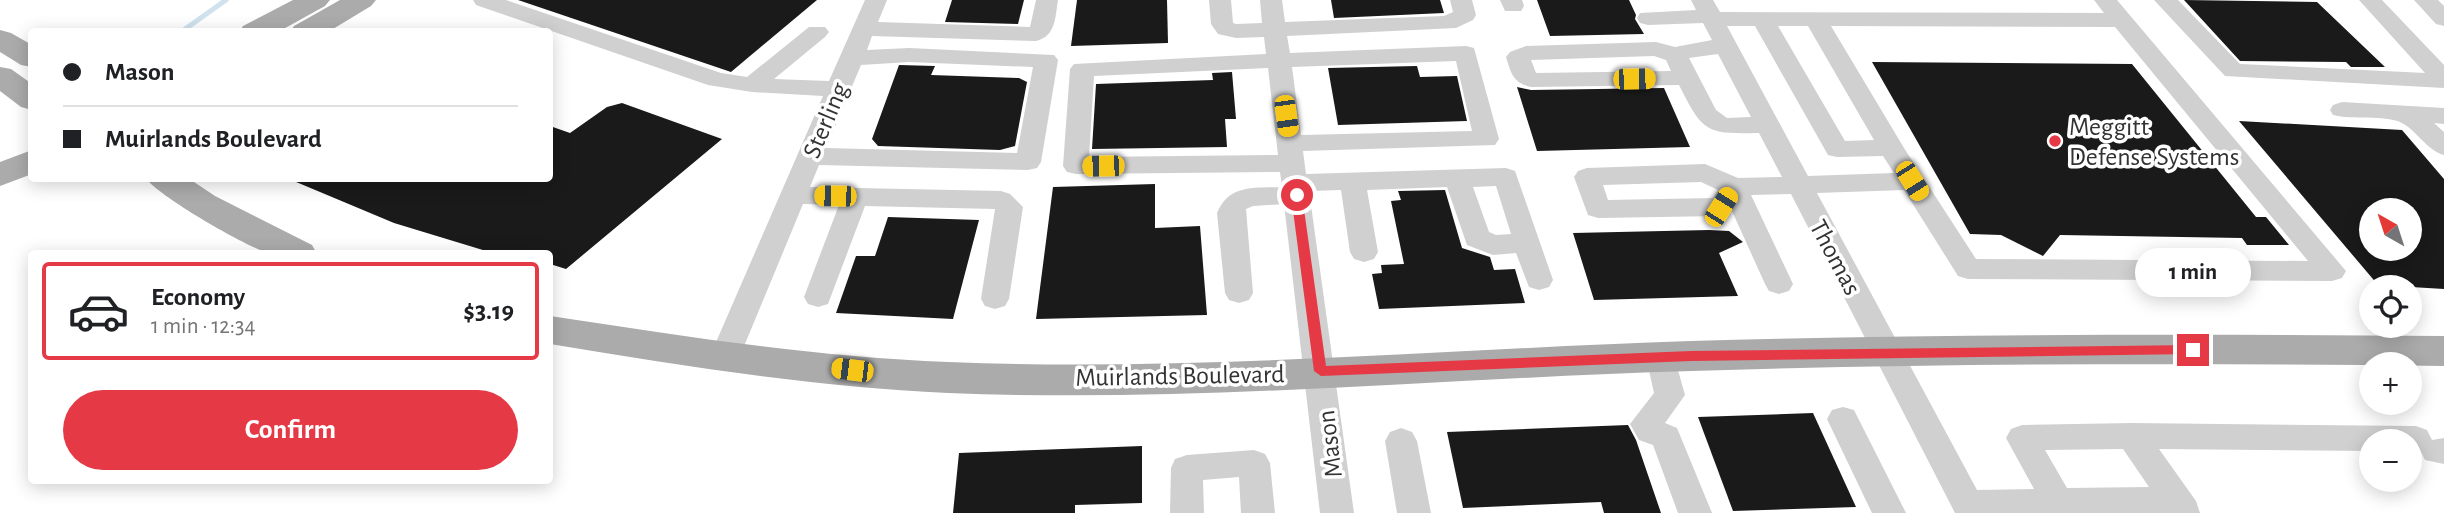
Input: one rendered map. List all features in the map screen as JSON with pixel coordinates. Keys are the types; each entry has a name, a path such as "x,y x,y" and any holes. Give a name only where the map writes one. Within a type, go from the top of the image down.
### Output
{"main road":[{"path":"262,28 315,0"},
{"path":"313,28 361,0"},
{"path":"0,39 28,56"},
{"path":"0,76 28,97"},
{"path":"0,150 28,138"},
{"path":"0,175 28,163"},
{"path":"169,182 203,204 291,250"},
{"name":"Muirlands Boulevard","path":"553,330 726,356 852,370 1002,379 1321,371 1661,357 2276,349 2444,351"}],"street":[{"path":"484,0 717,80 752,85 838,89"},
{"name":"Sterling","path":"726,356 876,0"},
{"path":"864,29 1036,34 1042,29 1046,0"},
{"path":"1220,0 1222,24 1227,29 1236,31 1448,23 1465,15 1461,0"},
{"name":"Mason","path":"1271,0 1321,371 1337,513"},
{"path":"2165,0 2233,71 2444,80"},
{"path":"2370,0 2444,80"},
{"path":"2425,0 2444,19"},
{"path":"1648,18 1709,11 1762,19 1815,19 2113,10 2332,271 1968,269 1891,148 1815,19"},
{"name":"Thomas","path":"1709,11 1969,509"},
{"path":"1762,19 1837,149 1891,148"},
{"path":"752,85 817,32"},
{"path":"1686,78 1531,80 1524,76 1518,57 1526,52 1656,49 1675,55 1693,49 1727,46"},
{"path":"1239,293 1231,213 1235,204 1294,171 1486,139 1466,53 1082,68 1076,166 1294,171 1353,182 1506,177 1539,280"},
{"path":"810,156 1028,162 1046,60 909,55 852,58"},
{"path":"1675,55 1706,116 1722,126 1768,125"},
{"path":"2342,110 2444,116"},
{"path":"2405,114 2430,132 2444,147"},
{"path":"1457,179 1477,238 1493,245 1526,243"},
{"path":"1779,284 1734,187 1912,181"},
{"path":"1353,182 1364,252"},
{"path":"793,195 1001,200 1010,207 995,299"},
{"path":"818,297 855,197"},
{"path":"1661,357 1670,395 1646,424 1650,431 1666,437 1695,513"},
{"path":"1843,419 1889,513"},
{"path":"2060,507 2022,438 2132,436 2432,447"},
{"path":"2132,436 2181,506"},
{"path":"1401,441 1414,513"},
{"path":"1187,513 1186,468 1254,463 1258,513"},
{"path":"1969,509 2181,506"}],"building":[{"path":"518,0 817,0 731,72"},
{"path":"952,0 1024,0 1018,24 945,22"},
{"path":"1077,0 1167,0 1168,43 1071,46"},
{"path":"1331,0 1440,0 1444,13 1334,18"},
{"path":"1537,0 1629,0 1636,15 1635,19 1644,34 1550,36"},
{"path":"2184,0 2317,2 2385,67 2351,67 2346,62 2240,61"},
{"name":"Meggitt Defense Systems","path":"1872,62 2132,64 2256,217 2266,217 2289,245 2247,245 2242,238 2060,235 2043,256 2001,235 1970,234"},
{"path":"899,65 935,66 931,75 1019,78 1027,82 1015,146 1000,150 878,146 872,139"},
{"path":"1417,66 1420,77 1457,76 1467,121 1338,125 1328,68"},
{"path":"1232,72 1236,119 1225,119 1227,147 1092,149 1096,84 1213,80 1212,73"},
{"path":"1517,87 1531,90 1664,88 1690,147 1537,151"},
{"path":"622,103 722,139 566,269 553,265 553,250 483,250 394,223 296,182 553,182 553,127 570,133 607,107"},
{"path":"2239,121 2402,130 2444,179 2444,289 2422,288 2422,275 2370,275"},
{"path":"1155,184 1155,228 1200,226 1207,315 1036,319 1053,187"},
{"path":"1445,190 1462,248 1490,257 1494,270 1515,269 1525,303 1379,309 1372,274 1382,273 1381,265 1404,264 1391,201 1401,200 1398,191"},
{"path":"888,217 979,220 953,319 836,313 856,256 875,256"},
{"path":"1729,231 1743,242 1719,253 1738,296 1594,300 1573,233"},
{"path":"1813,413 1856,507 1733,511 1698,417"},
{"path":"1628,425 1636,440 1661,513 1604,513 1601,502 1463,508 1447,432"},
{"path":"1142,446 1142,503 1075,505 1075,513 953,513 959,453"}],"waterway":[{"path":"187,28 226,0"}],"place":[{"name":"Meggitt Defense Systems","path":"2055,141"}],"route":[{"path":"1297,195 1321,371 1691,356 2193,350"}]}
